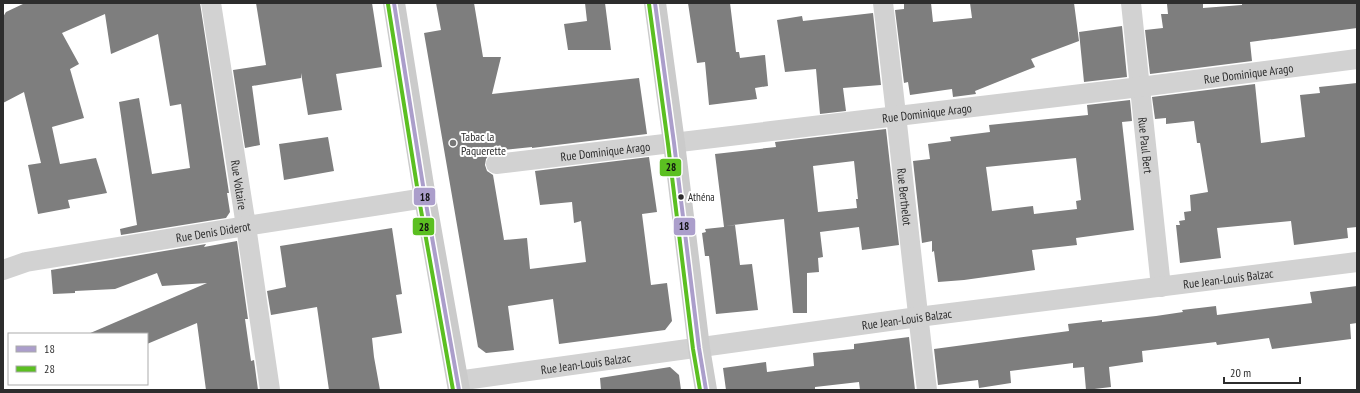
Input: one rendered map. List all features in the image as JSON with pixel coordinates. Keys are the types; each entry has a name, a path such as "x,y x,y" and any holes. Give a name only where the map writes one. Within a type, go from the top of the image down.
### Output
{"main road":[{"path":"394,3 425,198 458,386"},
{"path":"655,3 699,348 706,390"}],"street":[{"name":"Rue Voltaire","path":"211,3 270,390"},
{"name":"Rue Berthelot","path":"883,3 927,390"},
{"name":"Rue Paul Bert","path":"1131,3 1161,287"},
{"name":"Rue Dominique Arago","path":"496,164 1140,87 1357,59"},
{"name":"Rue Denis Diderot","path":"3,270 26,262 425,198"},
{"name":"Rue Jean-Louis Balzac","path":"458,386 699,348 918,317 1357,262"}],"building":[{"path":"25,3 200,3 229,193 227,193 230,212 226,218 121,235 120,229 137,225 119,102 139,98 152,174 190,168 181,104 170,106 158,34 111,54 105,14 62,33 79,64 70,69 84,118 52,127 60,164 96,158 107,193 68,200 70,208 38,214 28,165 41,163 24,92 3,103 3,17 6,12"},
{"path":"256,3 372,3 382,67 336,74 342,110 308,115 301,73 301,78 252,86 260,145 245,148 233,70 266,65"},
{"path":"436,3 474,3 483,57 501,57 492,94 639,78 647,134 532,148 494,151 494,153 489,155 486,159 485,165 487,171 493,175 504,240 527,238 530,269 586,262 581,221 574,223 572,202 540,205 535,171 649,157 657,212 642,214 651,285 667,283 672,321 665,330 559,344 553,299 508,306 514,350 486,353 478,347 424,33 441,30"},
{"path":"585,3 605,3 611,50 568,50 564,24 587,21"},
{"path":"688,3 730,3 736,52 739,52 740,58 765,55 768,86 755,88 757,99 709,105 705,62 697,63"},
{"path":"904,3 931,3 933,22 972,18 970,3 1074,3 1079,41 1031,59 1035,67 975,91 976,94 953,97 952,89 910,95 908,82 904,83 895,10 904,9"},
{"path":"1242,3 1357,3 1357,28 1250,42 1252,61 1150,74 1145,30 1163,28 1161,14 1168,14 1167,4 1203,4 1203,8 1242,5"},
{"path":"873,13 881,85 843,88 846,111 820,114 816,69 785,72 777,20 802,16 803,21"},
{"path":"1122,26 1127,77 1084,82 1079,32"},
{"path":"1357,83 1357,227 1347,228 1348,238 1294,245 1291,221 1217,228 1221,258 1180,263 1176,225 1180,225 1179,221 1185,220 1184,212 1191,211 1190,195 1208,192 1200,143 1197,143 1194,121 1166,124 1166,118 1155,119 1152,97 1255,84 1261,143 1305,137 1300,95 1320,93 1319,87"},
{"path":"1130,100 1132,121 1122,122 1134,230 1076,238 1077,245 1032,250 1035,270 964,280 938,282 934,251 932,252 932,241 922,243 913,161 930,159 928,144 951,141 950,137 990,132 989,125 1088,115 1087,105","holes":["1076,158 1081,200 1076,201 1077,209 1034,214 1033,206 992,211 986,167"]},
{"path":"886,129 899,245 862,250 859,227 820,232 823,257 818,258 819,272 807,273 807,313 793,313 784,219 725,226 735,225 740,265 752,264 758,310 716,314 709,256 705,256 702,233 706,232 705,229 724,227 715,154 776,147 775,142","holes":["854,161 858,199 856,199 857,208 818,212 813,166"]},
{"path":"328,137 334,171 284,180 279,144"},
{"path":"392,228 402,294 396,295 402,333 372,338 380,390 329,390 317,307 271,315 267,291 286,287 280,246"},
{"path":"237,241 248,319 245,319 251,361 254,360 258,390 206,390 197,323 148,344 148,333 90,333 207,283 162,286 157,273 115,289 75,291 75,293 53,294 51,270 206,244 204,247"},
{"path":"1357,286 1357,323 1350,324 1351,339 1272,349 1269,338 1217,345 1216,342 1142,351 1143,362 1109,367 1111,387 1086,390 1084,367 1073,368 1073,363 1010,371 1011,383 979,388 978,380 938,385 934,349 1069,331 1068,324 1156,316 1183,312 1182,310 1216,306 1217,315 1312,303 1310,292"},
{"path":"909,337 915,390 860,390 859,382 815,387 815,390 726,390 723,368 766,362 767,372 814,366 813,353 854,349 854,344"},
{"path":"670,367 679,375 681,390 601,390 600,378"}],"transit line":[{"name":"18","path":"394,3 425,198 459,390"},
{"name":"18","path":"655,3 699,348 706,390"},
{"name":"28","path":"388,4 419,199 453,390"},
{"name":"28","path":"649,4 693,349 700,390"}],"place":[{"name":"Tabac la Paquerette","path":"453,143"},
{"name":"Athéna","path":"681,197"}]}
